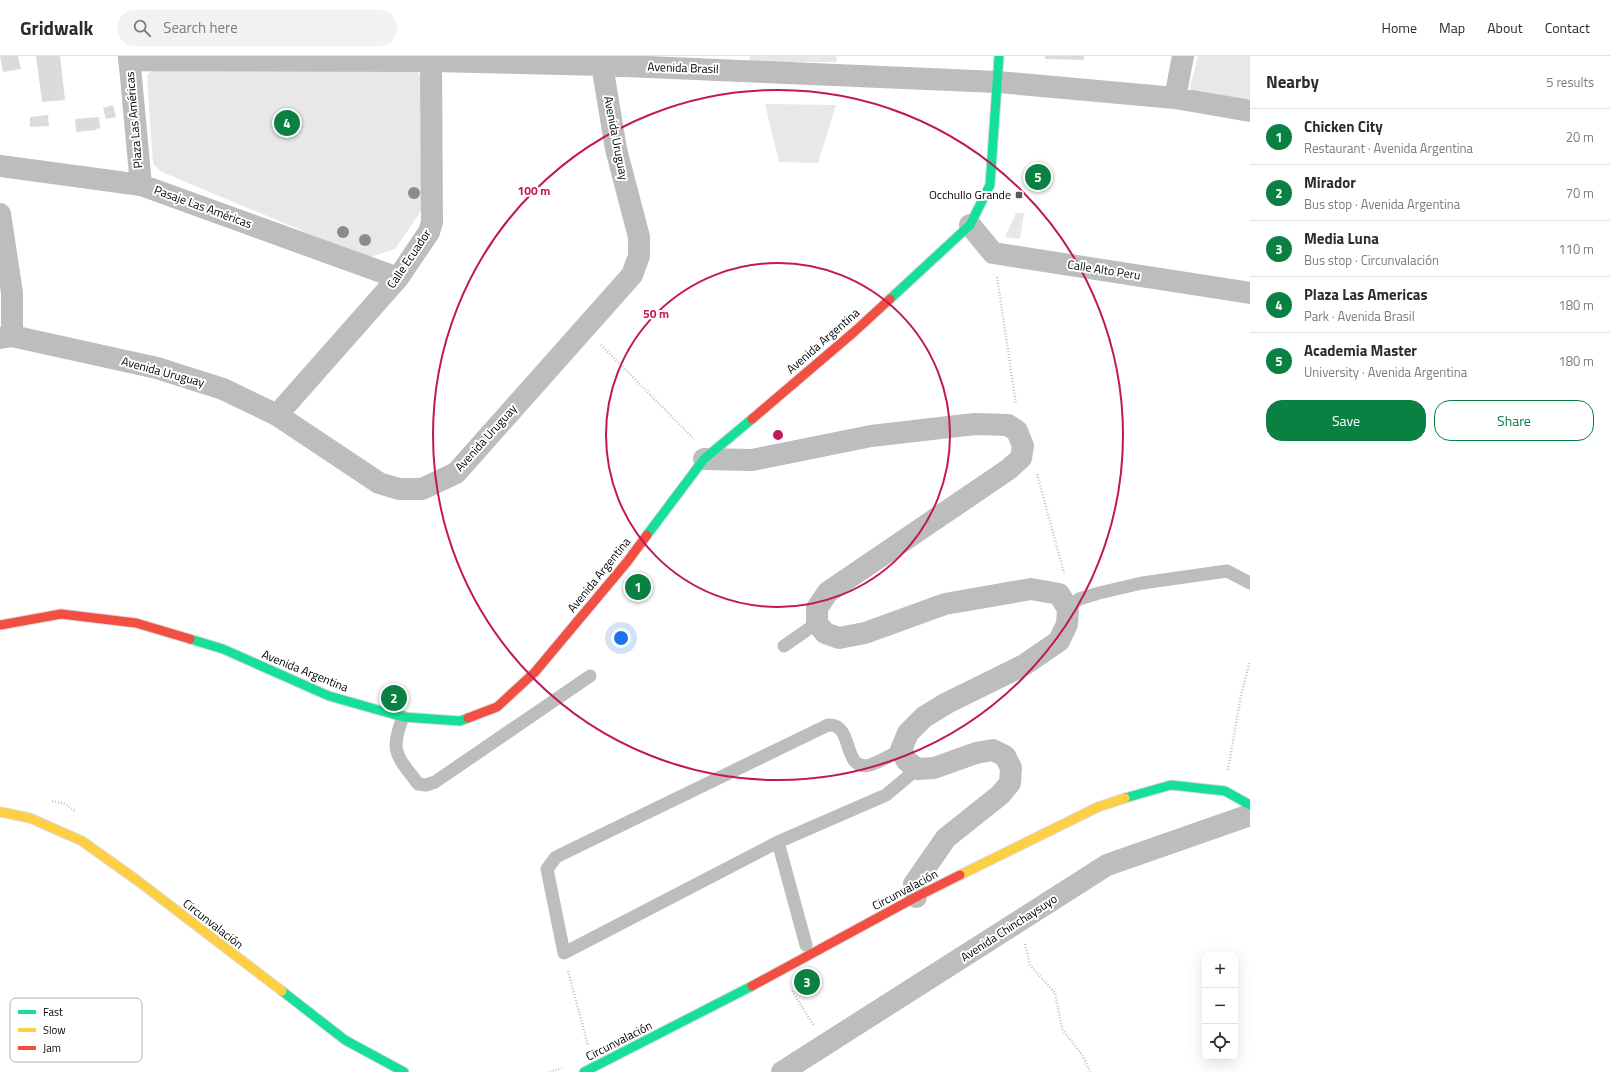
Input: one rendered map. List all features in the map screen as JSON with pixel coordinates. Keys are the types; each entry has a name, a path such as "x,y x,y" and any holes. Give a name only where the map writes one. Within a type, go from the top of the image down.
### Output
{"highway":[{"name":"Avenida Argentina","path":"0,625 61,614 136,623 223,649 329,696 403,717 460,721 497,707 535,672 617,574 699,449 854,332 970,225 990,184 999,56"},
{"name":"Circunvalación","path":"588,1071 780,972 916,896 1098,807 1138,793 1171,785 1225,791 1250,804"},
{"name":"Circunvalación","path":"0,812 30,818 82,841 138,881 345,1040 404,1072"}],"street":[{"path":"1175,98 1183,56"},
{"name":"Avenida Brasil","path":"129,58 430,61 603,60 998,82 1175,98 1250,111"},
{"name":"Plaza Las Américas","path":"129,58 141,185"},
{"name":"Avenida Uruguay","path":"6,337 157,368 223,389 277,415 379,483 399,489 422,489 456,473 632,275 639,256 639,237 616,150 603,60"},
{"name":"Calle Ecuador","path":"277,415 398,278 429,232 432,222 430,61"},
{"name":"Pasaje Las Américas","path":"0,166 141,185 398,278"},
{"path":"0,214 12,293 6,337"},
{"name":"Calle Alto Peru","path":"970,225 993,252 1250,293"},
{"path":"699,449 752,460 871,436 975,424 1008,425 1018,431 1023,446 1021,458 1009,469 828,592 817,608 817,623 825,633 839,638 865,632 946,604 1031,589 1059,594 1068,608 1067,624 1059,641 1024,665 947,703 924,717 908,733 901,750 908,761 917,769 934,768 976,753 993,750 1005,756 1011,768 1010,783 1000,795 946,838 914,884 916,896"},
{"name":"Avenida Chinchaysuyo","path":"782,1072 1020,922 1107,865 1250,815"}],"lane":[{"path":"1068,608 1079,599 1099,593 1142,583 1227,571 1250,583"},
{"path":"784,646 817,623"},
{"path":"403,717 395,737 396,755 418,784 426,785 435,782 590,676"},
{"path":"901,750 869,765 859,764 853,759 840,728 835,725 828,726 556,857 547,869 564,953 778,842 886,795 917,769"},
{"path":"778,842 806,945"}],"path":[{"path":"1000,298 1016,406"},
{"path":"585,329 699,449"},
{"path":"1042,486 1066,579"},
{"path":"1227,776 1241,695 1250,660"},
{"path":"1020,922 1030,965 1055,993 1062,1029 1083,1056 1090,1072"},
{"path":"564,953 592,1058 588,1071"},
{"path":"780,972 800,1001 825,1045"}],"shaded area":[{"path":"750,56 836,56 837,62 749,62"},
{"path":"1198,56 1250,56 1250,108 1194,101 1190,88"},
{"path":"158,63 412,63 425,83 421,211 395,249 367,258 162,172 153,164 147,76"},
{"path":"765,104 836,105 818,163 779,162"},
{"path":"1016,213 1024,213 1020,239 1005,237"}],"building":[{"path":"0,56 18,56 21,69 3,72"},
{"path":"36,56 60,56 65,100 42,102"},
{"path":"1045,56 1084,56 1084,60 1045,59"},
{"path":"113,105 116,117 106,119 103,108"},
{"path":"48,115 49,126 30,127 30,117"},
{"path":"99,117 100,128 96,130 76,132 75,119"}],"traffic: fast":[{"path":"890,299 970,225 990,185 999,56"},
{"path":"647,535 704,459 752,419"},
{"path":"190,639 223,649 329,696 403,717 460,721 468,718"},
{"path":"1125,798 1171,785 1225,791 1250,805"},
{"path":"584,1072 752,986"},
{"path":"282,991 345,1040 404,1072"}],"traffic: slow":[{"path":"960,875 1098,807 1125,798"},
{"path":"0,812 30,818 82,841 138,881 282,991"}],"traffic: jam":[{"path":"752,419 854,332 890,299"},
{"path":"468,718 497,707 535,672 627,562 647,535"},
{"path":"0,625 61,614 136,623 190,639"},
{"path":"752,986 916,897 960,875"}],"place":[{"name":"Plaza Las Americas","path":"287,123"},
{"name":"Academia Master","path":"1038,177"},
{"name":"Occhullo Grande","path":"1019,195"},
{"name":"Chicken City","path":"638,587"},
{"name":"Mirador","path":"394,698"},
{"name":"Media Luna","path":"807,982"}]}
